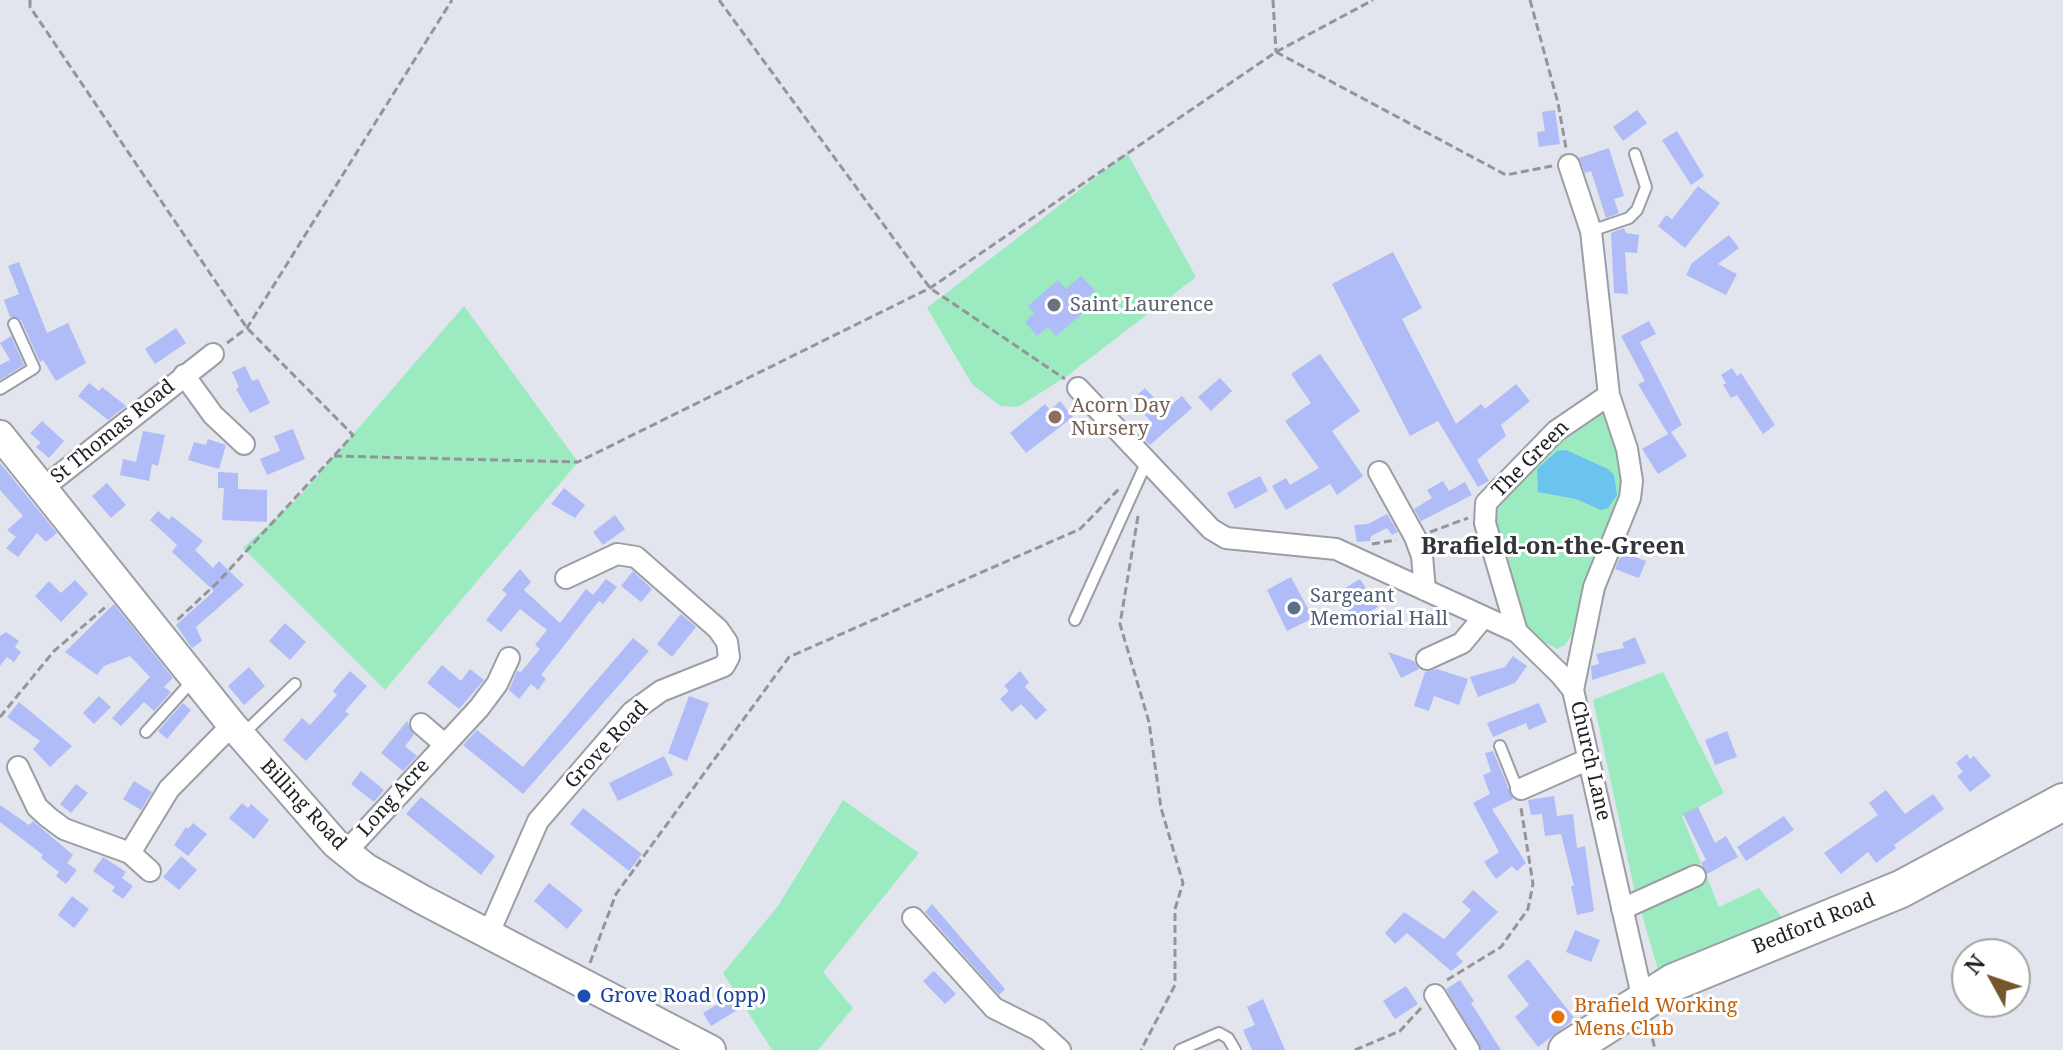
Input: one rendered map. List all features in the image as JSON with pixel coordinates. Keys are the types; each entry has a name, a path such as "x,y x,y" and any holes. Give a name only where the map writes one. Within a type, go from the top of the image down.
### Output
{"highway":[{"name":"Bedford Road","path":"1567,1050 1674,982 1901,889 2063,802"}],"street":[{"path":"1569,165 1591,231 1609,395 1627,449 1632,481 1630,498 1594,587 1573,690"},
{"name":"St Thomas Road","path":"43,488 213,354"},
{"name":"St Thomas Road","path":"184,375 213,415 244,444"},
{"name":"Church Lane","path":"1078,388 1211,529 1226,538 1336,549 1482,619 1517,632 1544,657 1573,690 1643,1000"},
{"name":"The Green","path":"1517,632 1485,523 1486,503 1556,431 1609,395"},
{"name":"Billing Road","path":"0,435 237,730 346,852 366,868 488,935 711,1050"},
{"path":"1379,472 1415,537 1422,556 1425,590"},
{"name":"Grove Road","path":"488,935 528,838 632,712 661,691 724,666 729,657 727,642 718,629 636,557 617,554 566,578"},
{"path":"1427,659 1462,643 1482,619"},
{"path":"1544,657 1581,643"},
{"name":"Long Acre","path":"346,852 443,743 479,708 497,684 509,658"},
{"name":"Long Acre","path":"421,724 443,743"},
{"path":"130,853 169,789 237,730"},
{"path":"1521,789 1589,759"},
{"path":"18,767 37,807 64,829 130,853 150,871"},
{"path":"1622,909 1695,876"},
{"path":"913,918 994,1008 1038,1030 1060,1050"},
{"path":"1438,991 1469,1050"}],"lane":[{"path":"1591,231 1629,218 1637,210 1646,187 1635,154"},
{"path":"0,389 34,368 14,324"},
{"path":"1075,620 1147,461"},
{"path":"146,732 195,678"},
{"path":"237,730 295,684"},
{"path":"1500,746 1516,786 1521,789"},
{"path":"1180,1050 1219,1033 1228,1038 1235,1050"}],"path":[{"path":"30,0 30,7 247,328 353,435 217,583 161,635"},
{"path":"213,354 247,328 452,0"},
{"path":"719,0 930,288 1078,388"},
{"path":"1273,0 1276,52"},
{"path":"334,456 578,462 930,288 1276,52 1373,0"},
{"path":"1276,52 1506,175 1569,165 1558,103 1530,0"},
{"path":"589,967 616,894 789,657 1080,529 1147,461"},
{"path":"1139,505 1120,624 1149,722 1161,808 1183,883 1175,909 1175,985 1141,1050"},
{"path":"0,717 54,651 126,589"},
{"path":"1355,1050 1400,1031 1438,991 1501,947 1528,909 1533,884 1520,806 1521,789"}],"green space":[{"path":"1127,153 1196,277 1067,376 1018,407 1000,406 972,384 927,308"},
{"path":"464,306 578,462 385,690 243,548 298,498"},
{"path":"1594,412 1604,413 1611,421 1622,460 1623,496 1576,629 1565,645 1557,649 1530,634 1517,620 1489,533 1492,503 1568,428"},
{"path":"1663,672 1724,793 1682,816 1701,863 1635,893 1593,700"},
{"path":"843,800 919,853 823,972 853,1008 818,1050 772,1050 723,973 778,906"},
{"path":"1706,875 1719,907 1759,888 1784,920 1659,973 1640,908"}],"water":[{"path":"1566,450 1608,469 1614,475 1617,495 1608,508 1601,510 1576,499 1538,492 1537,469 1557,451"}],"building":[{"path":"1555,110 1560,144 1539,147 1537,132 1545,131 1542,112"},
{"path":"1637,110 1647,123 1623,141 1613,127"},
{"path":"1677,131 1704,176 1691,185 1662,140"},
{"path":"1609,148 1624,196 1614,199 1619,213 1606,218 1591,171 1585,173 1579,158"},
{"path":"1698,186 1720,203 1685,248 1658,226 1666,215 1672,219"},
{"path":"1624,228 1626,233 1639,235 1637,253 1625,252 1628,294 1614,293 1611,233"},
{"path":"1729,235 1739,248 1718,264 1737,274 1726,295 1686,275 1692,263"},
{"path":"1393,252 1422,308 1402,319 1456,424 1481,404 1485,409 1516,384 1530,401 1501,425 1506,436 1477,460 1489,481 1478,487 1438,421 1410,436 1332,284"},
{"path":"19,262 47,333 68,323 86,363 56,381 43,360 40,362 21,320 10,317 4,300 19,294 8,266"},
{"name":"Saint Laurence","path":"1081,276 1095,291 1078,305 1084,312 1056,336 1048,327 1037,336 1025,322 1034,313 1028,306 1058,280 1066,289"},
{"path":"1649,321 1656,334 1640,342 1682,425 1671,432 1687,456 1658,474 1642,449 1668,434 1638,384 1645,381 1621,336"},
{"path":"176,328 186,343 155,364 145,349"},
{"path":"11,336 24,365 0,380 0,365 10,360 0,343"},
{"path":"1320,354 1360,411 1332,431 1363,476 1337,495 1330,484 1286,510 1272,486 1286,478 1290,485 1319,468 1285,421 1311,403 1291,374"},
{"path":"245,366 252,381 258,379 270,403 250,413 236,389 239,387 232,372"},
{"path":"1732,368 1737,376 1741,373 1775,425 1763,434 1737,395 1731,398 1723,385 1726,383 1721,375"},
{"path":"1220,378 1232,391 1211,411 1198,397"},
{"path":"89,383 99,391 102,387 126,406 108,420 78,396"},
{"path":"1145,388 1165,410 1182,396 1192,408 1150,445 1139,434 1152,423 1132,400"},
{"path":"1060,401 1073,417 1026,453 1010,433 1045,404 1050,410"},
{"path":"42,421 64,441 49,458 36,447 41,443 30,433"},
{"path":"293,429 305,459 267,475 260,459 280,451 274,436"},
{"path":"143,431 165,435 158,466 152,464 149,481 120,475 123,459 136,462"},
{"path":"208,439 226,445 219,469 188,460 194,442 206,445"},
{"path":"0,463 57,533 46,542 37,533 18,557 6,548 16,537 7,530 23,516 0,490"},
{"path":"218,472 238,473 238,489 267,490 267,522 222,520 224,488 218,488"},
{"path":"1260,476 1268,491 1235,509 1227,493"},
{"path":"1443,481 1449,491 1465,482 1472,495 1421,521 1414,509 1432,498 1427,490"},
{"path":"107,483 126,505 111,518 92,496"},
{"path":"564,488 585,505 575,518 551,504"},
{"path":"158,511 169,520 172,516 203,541 195,550 213,568 219,561 244,585 196,627 202,641 192,648 176,625 214,591 172,552 177,545 150,520"},
{"path":"1387,514 1398,532 1392,535 1387,528 1371,536 1370,541 1357,542 1354,525 1368,524"},
{"path":"615,515 625,529 603,545 593,532"},
{"path":"1622,552 1646,561 1639,578 1615,569"},
{"path":"520,569 531,582 524,590 560,623 586,589 593,595 606,579 617,587 603,604 599,601 541,675 546,679 538,690 531,684 519,699 509,690 517,671 521,672 540,649 535,645 547,630 520,609 501,632 486,620 507,594 502,590"},
{"path":"633,571 652,589 641,602 621,586"},
{"name":"Sargeant Memorial Hall","path":"1291,577 1313,618 1287,631 1267,590"},
{"path":"1360,579 1378,607 1354,622 1347,611 1353,607 1342,590"},
{"path":"75,580 88,594 61,622 35,596 49,581 61,593"},
{"path":"114,604 173,678 164,687 171,692 154,711 144,702 121,726 112,718 150,677 130,656 104,666 97,675 65,652"},
{"path":"681,614 696,627 672,657 657,644"},
{"path":"285,623 306,642 290,660 269,641"},
{"path":"6,632 19,641 15,647 21,652 14,662 7,657 0,666 0,636"},
{"path":"1635,637 1646,663 1592,680 1591,666 1599,664 1596,654 1624,648 1622,643"},
{"path":"633,638 649,651 523,794 463,745 477,730 523,767"},
{"path":"1388,652 1414,661 1419,669 1401,678"},
{"path":"1513,656 1527,666 1515,683 1478,697 1470,677 1505,667"},
{"path":"442,665 461,681 470,669 484,680 459,709 427,683"},
{"path":"249,667 265,686 244,705 228,686"},
{"path":"1437,669 1468,679 1459,705 1434,696 1429,711 1414,706 1425,672"},
{"path":"350,671 367,686 345,711 349,714 306,761 283,740 302,718 310,725 337,695 333,691"},
{"path":"1020,671 1029,682 1025,687 1047,710 1036,720 1021,704 1012,712 1000,699 1009,691 1004,686"},
{"path":"99,696 111,707 94,724 83,713"},
{"path":"689,696 709,703 687,761 668,753"},
{"path":"19,702 72,746 50,767 33,749 40,741 7,717"},
{"path":"183,703 191,710 167,739 158,731"},
{"path":"1539,703 1547,722 1529,730 1526,723 1493,737 1487,723"},
{"path":"407,721 414,735 405,746 417,756 403,771 381,753"},
{"path":"1727,731 1737,757 1715,765 1705,740"},
{"path":"1493,751 1513,799 1492,809 1526,863 1517,871 1512,866 1496,879 1484,862 1499,852 1473,803 1490,794 1483,775 1491,772 1485,753"},
{"path":"1967,754 1970,759 1974,756 1991,776 1970,792 1957,776 1963,772 1956,763"},
{"path":"664,756 673,775 618,801 609,783"},
{"path":"361,771 384,790 374,802 351,784"},
{"path":"134,781 152,792 141,810 123,799"},
{"path":"76,784 88,793 71,813 60,804"},
{"path":"1886,790 1905,814 1933,794 1944,809 1894,845 1896,848 1876,863 1868,852 1841,874 1824,853 1878,815 1869,803"},
{"path":"1554,796 1557,816 1573,814 1577,848 1585,846 1594,911 1577,915 1571,886 1574,886 1561,834 1545,836 1542,814 1531,815 1528,800"},
{"path":"421,797 495,856 481,875 406,814"},
{"path":"242,803 248,808 251,804 269,820 254,839 229,818"},
{"path":"0,805 29,825 33,821 73,855 67,863 77,870 66,884 56,876 59,872 41,858 43,855 0,822"},
{"path":"1698,807 1715,843 1726,836 1738,857 1707,874 1701,863 1706,860 1683,814"},
{"path":"583,808 642,854 629,871 570,824"},
{"path":"1784,816 1794,830 1746,861 1737,847"},
{"path":"193,823 207,834 188,856 174,845 186,827 188,829"},
{"path":"181,856 197,870 179,890 163,877"},
{"path":"103,857 126,872 122,878 133,886 123,899 112,891 115,887 93,871"},
{"path":"549,883 583,910 567,929 534,901"},
{"path":"1473,890 1498,912 1456,954 1463,962 1451,971 1407,933 1395,944 1385,933 1404,912 1444,939 1471,910 1462,902"},
{"path":"72,896 89,909 74,928 58,915"},
{"path":"932,904 1005,989 999,995 925,912"},
{"path":"1575,930 1600,940 1591,962 1566,952"},
{"path":"1528,959 1575,1019 1538,1047 1515,1017 1529,1005 1507,976"},
{"path":"934,971 956,994 945,1004 923,981"},
{"path":"1460,980 1501,1050 1482,1050 1446,989"},
{"path":"1406,986 1418,1004 1395,1019 1383,1001"},
{"path":"731,996 739,1009 711,1026 703,1013"},
{"path":"1263,999 1285,1050 1252,1050 1243,1030 1255,1025 1247,1007"}],"place":[{"name":"Saint Laurence","path":"1054,305"},
{"name":"Acorn Day Nursery","path":"1055,417"},
{"name":"Sargeant Memorial Hall","path":"1294,608"},
{"name":"Grove Road (opp)","path":"584,996"},
{"name":"Brafield Working Mens Club","path":"1558,1017"}],"district":[{"name":"Brafield-on-the-Green","path":"1553,547"}]}
